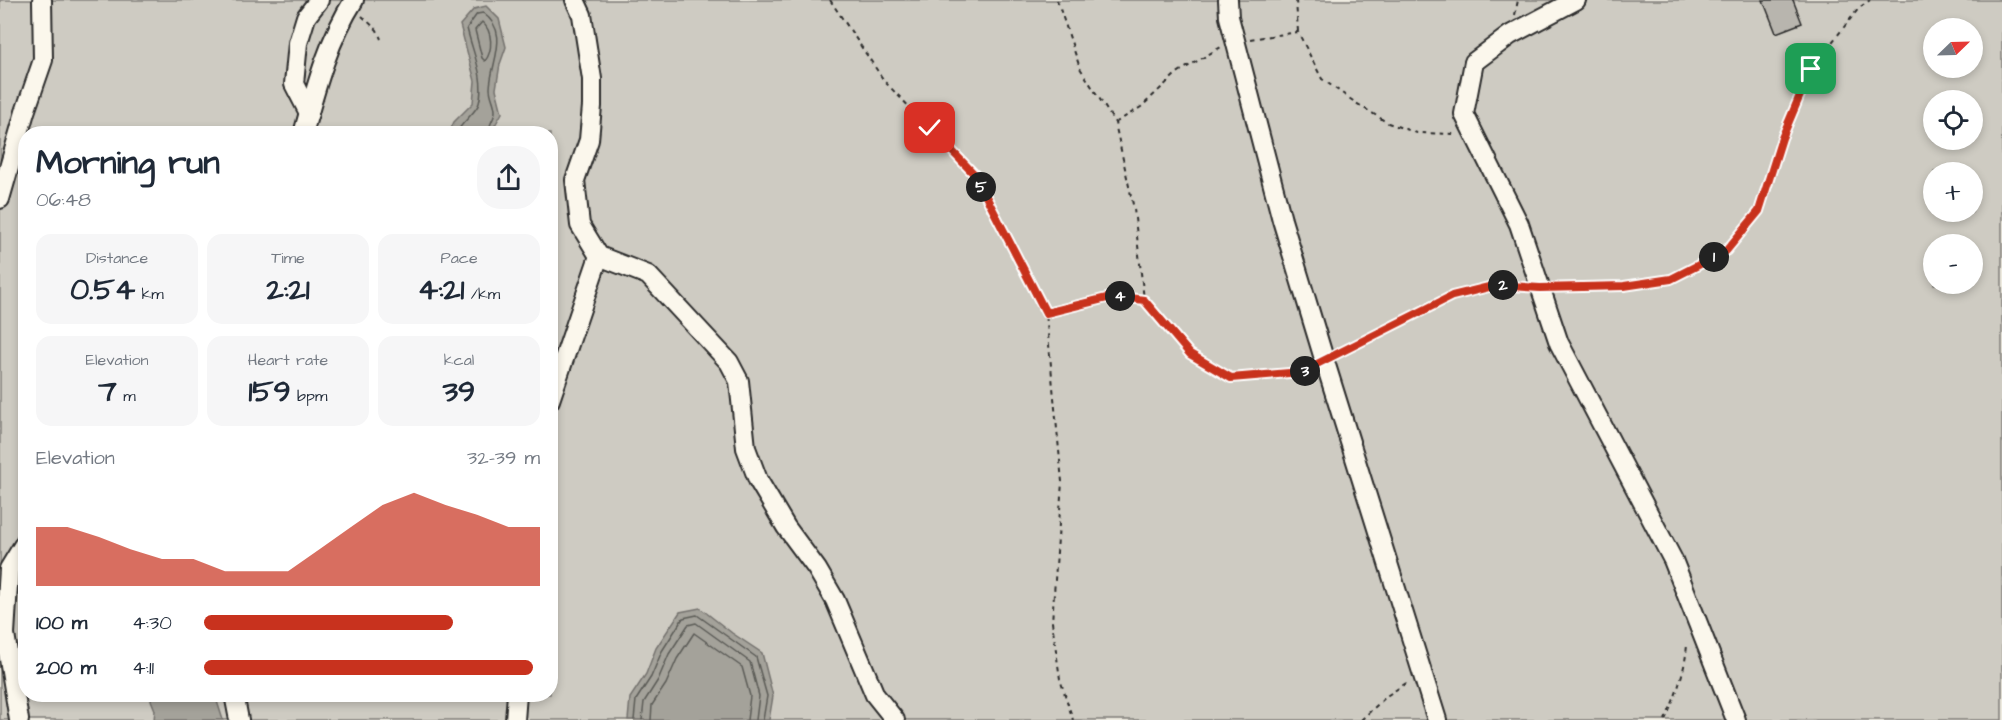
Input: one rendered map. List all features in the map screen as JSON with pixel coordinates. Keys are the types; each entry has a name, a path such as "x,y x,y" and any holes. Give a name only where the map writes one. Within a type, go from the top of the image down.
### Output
{"street":[{"path":"20,126 43,60 42,0"},
{"path":"309,113 294,84 298,43 306,17 319,0"},
{"path":"575,0 582,15 592,79 589,140 576,180 580,225 599,256 648,275 729,362 739,381 746,448 758,480 786,527 817,569 834,600 875,696 895,720"},
{"path":"1228,0 1229,17 1282,220 1437,720"},
{"path":"1576,0 1510,35 1474,62 1464,114 1519,224 1559,343 1673,560 1736,720"},
{"path":"305,126 328,51 354,1"},
{"path":"0,199 18,134"},
{"path":"558,376 599,256"},
{"path":"18,554 9,568 5,634 20,720"},
{"path":"236,702 239,720"},
{"path":"515,720 516,702"}],"path":[{"path":"830,0 885,82 975,175 1046,313 1062,482 1052,622 1060,679 1073,720"},
{"path":"1057,0 1080,68 1115,123 1134,209 1144,300 1190,354 1231,378 1301,372 1325,362 1452,296 1497,285 1540,288 1624,286 1671,279 1726,251 1759,211 1782,138 1811,69 1859,8 1870,0"},
{"path":"1296,0 1298,32 1322,79 1388,123 1417,133 1475,135"},
{"path":"354,1 357,12 377,30 381,39"},
{"path":"1115,123 1141,107 1177,73 1214,50 1235,41 1298,32"},
{"path":"1046,313 1115,296 1144,300"},
{"path":"1665,720 1674,701 1687,652 1687,642"},
{"path":"1361,720 1388,695 1422,673"}],"shaded area":[{"path":"0,0 2002,0 2002,720 0,720"}],"water":[{"path":"486,6 499,19 506,47 500,64 496,89 502,113 495,126 452,126 473,103 475,81 460,25 474,9"},
{"path":"700,608 762,653 773,696 769,720 628,720 630,698 646,674 656,648 680,612"},
{"path":"152,702 217,702 223,720 154,720 155,710"}],"building":[{"path":"1763,0 1793,0 1802,23 1776,33"}],"route":[{"path":"930,128 975,175 1046,313 1115,296 1144,300 1190,354 1231,378 1301,372 1325,362 1452,296 1497,285 1540,288 1624,286 1671,279 1726,251 1759,211 1782,138 1811,69"}]}
